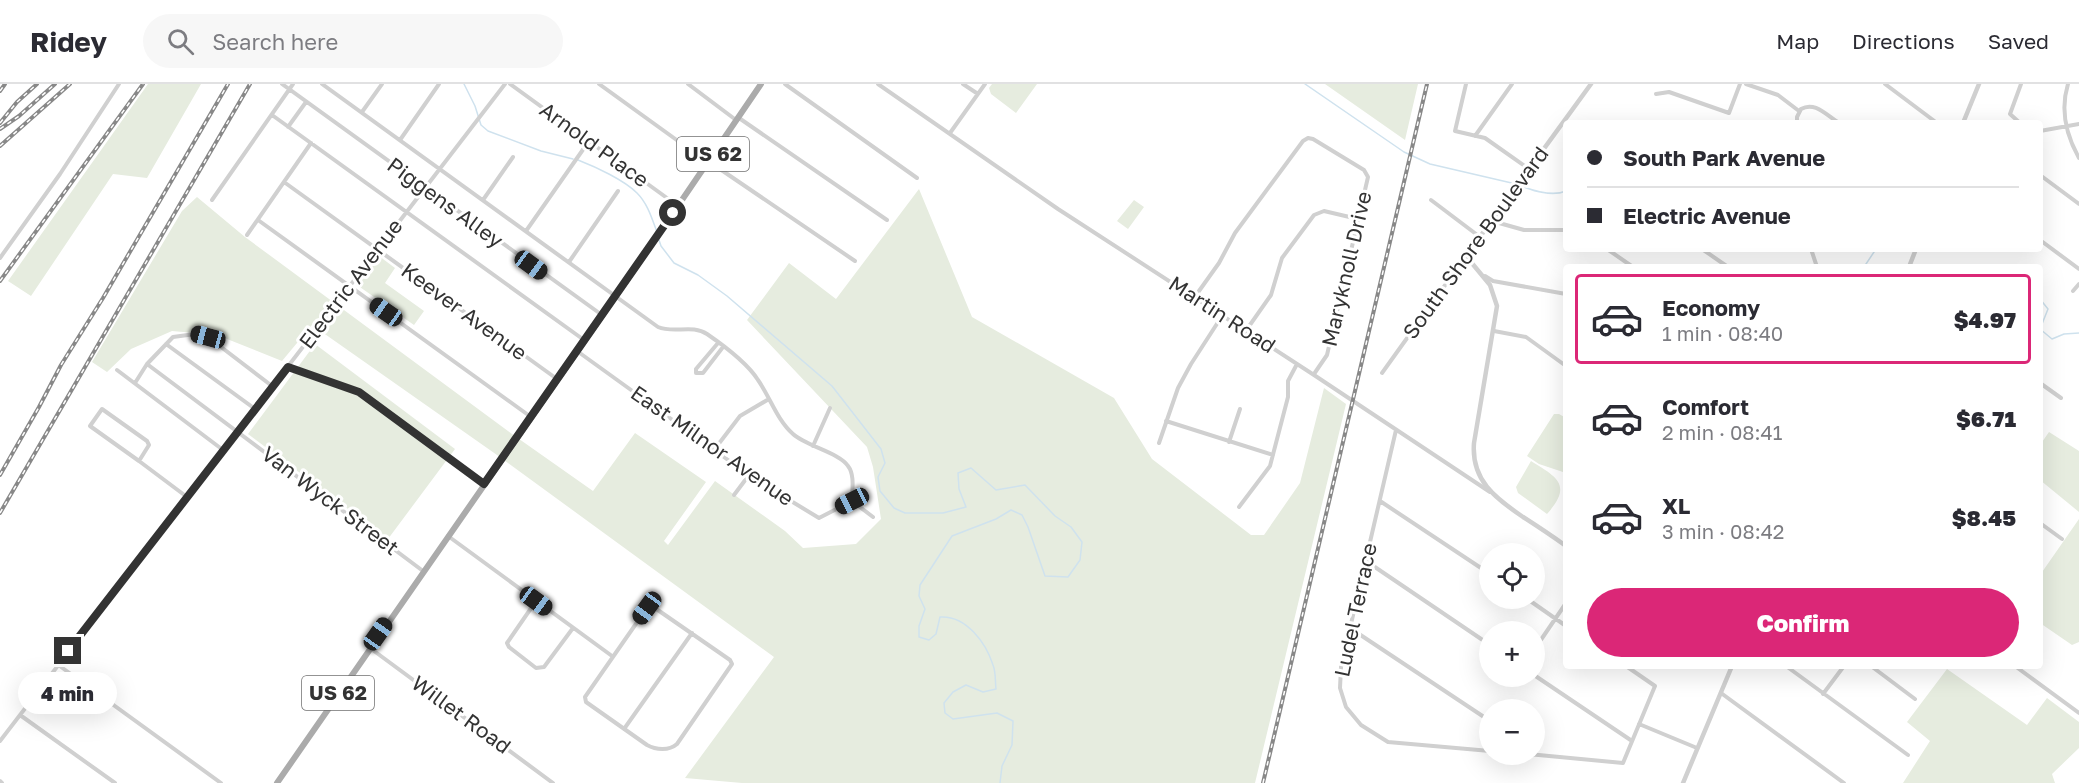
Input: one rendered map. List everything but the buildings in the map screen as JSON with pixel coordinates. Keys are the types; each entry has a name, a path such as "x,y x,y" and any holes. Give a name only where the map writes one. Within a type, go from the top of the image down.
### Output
{"main road":[{"name":"US 62","path":"277,783 761,84"}],"street":[{"path":"0,258 60,174 119,84"},
{"name":"Piggens Alley","path":"282,84 602,315"},
{"path":"212,200 293,84"},
{"path":"323,84 658,327 670,331 697,330 706,333 751,370 787,428 796,437 843,461 849,467 852,476 852,501 873,517"},
{"path":"362,112 382,84"},
{"path":"400,140 439,84"},
{"name":"Electric Avenue","path":"0,741 505,84"},
{"name":"Arnold Place","path":"510,84 678,206"},
{"path":"599,84 708,162 855,261"},
{"path":"688,84 887,220"},
{"path":"784,84 917,178"},
{"name":"Martin Road","path":"878,84 1058,209 1314,375 1490,492 1563,544"},
{"path":"963,84 978,94"},
{"path":"950,133 985,84"},
{"path":"1466,84 1455,131 1485,138 1529,169"},
{"path":"1474,136 1512,84"},
{"name":"South Shore Boulevard","path":"1565,120 1591,84"},
{"path":"1656,94 1669,92 1729,113 1740,84"},
{"path":"1747,84 1778,95 1799,111"},
{"path":"1885,84 1933,120"},
{"path":"1966,120 1979,84"},
{"path":"2017,120 2010,114 2021,84"},
{"path":"2068,84 2064,101 2066,126 2079,158"},
{"path":"288,127 306,102"},
{"path":"1797,120 1799,111 1804,107 1812,106 1817,107 1834,120"},
{"path":"272,115 584,340"},
{"path":"1826,120 1828,116"},
{"name":"South Shore Boulevard","path":"1382,373 1563,122"},
{"path":"2043,130 2079,124"},
{"name":"Maryknoll Drive","path":"1194,298 1219,263 1235,233 1306,139 1313,139 1366,172 1368,177 1327,355 1314,375"},
{"path":"526,231 589,141"},
{"path":"247,235 311,143"},
{"path":"483,200 513,157"},
{"path":"2043,177 2079,204"},
{"name":"Keever Avenue","path":"284,182 557,379"},
{"path":"569,262 618,191"},
{"path":"1431,200 1480,237"},
{"path":"1245,332 1271,295 1282,258 1314,215 1323,211 1358,219"},
{"path":"258,220 531,417"},
{"path":"1492,221 1524,230 1563,230"},
{"path":"2043,242 2079,269"},
{"path":"1611,252 1629,264"},
{"path":"1706,252 1724,264"},
{"path":"1466,256 1484,276 1496,299 1497,313 1474,451 1477,471 1490,492"},
{"path":"1484,276 1493,281 1563,293"},
{"path":"2073,291 2079,284"},
{"path":"1159,443 1178,388 1222,316"},
{"path":"1494,331 1526,337 1563,364"},
{"path":"135,383 147,364 173,337 195,334 208,337 272,386"},
{"path":"718,343 696,369 696,373 703,373 723,347"},
{"path":"166,344 255,409"},
{"name":"East Milnor Avenue","path":"577,351 749,475 819,518 852,501"},
{"name":"Van Wyck Street","path":"147,364 423,571"},
{"path":"1239,507 1270,466 1288,397 1290,375 1297,364"},
{"path":"288,367 359,392 484,484"},
{"path":"117,370 223,450"},
{"path":"2043,384 2061,398"},
{"path":"714,450 740,416 770,399"},
{"path":"813,446 830,408"},
{"path":"139,461 148,449 147,441 102,409 90,426 139,461 188,496"},
{"path":"1229,442 1240,409"},
{"path":"1166,421 1273,456"},
{"name":"Ludel Terrace","path":"1396,430 1340,673 1340,688 1346,707 1361,725 1388,742 1479,750"},
{"path":"734,495 749,475"},
{"path":"1380,501 1479,567"},
{"path":"2043,525 2062,539"},
{"path":"448,535 612,656"},
{"path":"1366,561 1479,638"},
{"path":"536,601 508,638 507,643 536,668 544,667 573,628"},
{"path":"650,606 656,607 692,633 731,662 731,668 672,748 651,747 586,702 585,697 612,656 650,606"},
{"path":"1545,634 1563,608"},
{"path":"1542,609 1563,624"},
{"path":"1350,628 1479,714"},
{"path":"624,729 692,633"},
{"name":"Willet Road","path":"369,648 553,783"},
{"path":"57,664 221,783"},
{"path":"1545,756 1623,763 1655,686 1630,669"},
{"path":"1683,783 1731,669"},
{"path":"1790,669 1908,755"},
{"path":"1823,694 1842,669"},
{"path":"1875,669 1915,699"},
{"path":"2018,669 2079,713"},
{"path":"1545,682 1632,741"},
{"path":"1721,693 1844,783"},
{"path":"20,715 116,783"},
{"path":"1639,724 1697,748"}],"shaded area":[{"path":"148,84 201,84 147,178 113,174 31,296 8,281"},
{"path":"992,84 1037,84 1016,113 991,94 989,88"},
{"path":"1325,84 1418,84 1405,140"},
{"path":"919,189 972,317 1114,398 1152,459 1251,535 1264,535 1300,483 1324,388 1346,404 1255,783 742,783 685,778 774,657 497,455 312,325 282,361 217,335 172,331 131,349 107,372 92,362 182,211 197,197 245,237 593,491 635,433 706,482 664,541 668,545 715,481 785,531 803,548 856,544 881,519 873,467 867,447 747,320 789,263 836,299"},
{"path":"1134,200 1144,207 1128,229 1117,221"},
{"path":"379,256 395,268 385,283 424,311 414,325 357,285"},
{"path":"315,344 455,449 388,539 248,434"},
{"path":"1554,414 1563,416 1563,472 1539,464 1527,456"},
{"path":"2049,432 2079,451 2079,512 2043,482 2043,441"},
{"path":"1531,461 1554,477 1560,489 1555,504 1547,514 1518,493 1516,487"},
{"path":"2079,519 2079,642 2072,645 2043,625 2043,571"},
{"path":"1947,669 2027,725 2047,698 2079,722 2079,748 2052,774 2055,783 1903,783 1930,741 1907,722"}],"waterway":[{"path":"464,84 481,125 488,131 541,151 573,159"},
{"path":"1305,84 1404,152 1430,164 1516,184"},
{"path":"578,160 601,170 637,193 647,207 657,232"},
{"path":"1521,186 1549,193 1563,192"},
{"path":"659,240 674,263 698,275 727,296 832,386 881,449 885,463 878,477 880,491 894,508 905,513 943,513 966,507 959,489 958,473 971,468 996,490 1025,485 1055,516 1071,527 1082,542 1080,560 1068,577 1045,576 1022,515 1011,510 996,519 952,536 920,585 919,596 925,609 919,626 919,637 929,640 936,634 940,617 949,618 974,632 990,657 995,671 996,689 983,692 966,685 953,692 944,703 945,713 953,719 997,713 1013,721 1012,745 1002,766 1000,783"},
{"path":"1866,264 1874,252"},
{"path":"2043,303 2048,309 2043,322"},
{"path":"2043,332 2052,339 2064,334 2079,333"}],"railway":[{"path":"0,91 5,84"},
{"path":"0,123 17,102 37,84"},
{"path":"0,129 19,116 55,84"},
{"path":"0,146 70,84"},
{"path":"0,281 143,84"},
{"path":"0,475 61,365 103,298 228,84"},
{"path":"0,513 250,84"},
{"path":"1263,783 1427,84"}],"route":[{"path":"68,651 288,367 359,392 484,484 673,213"}]}
